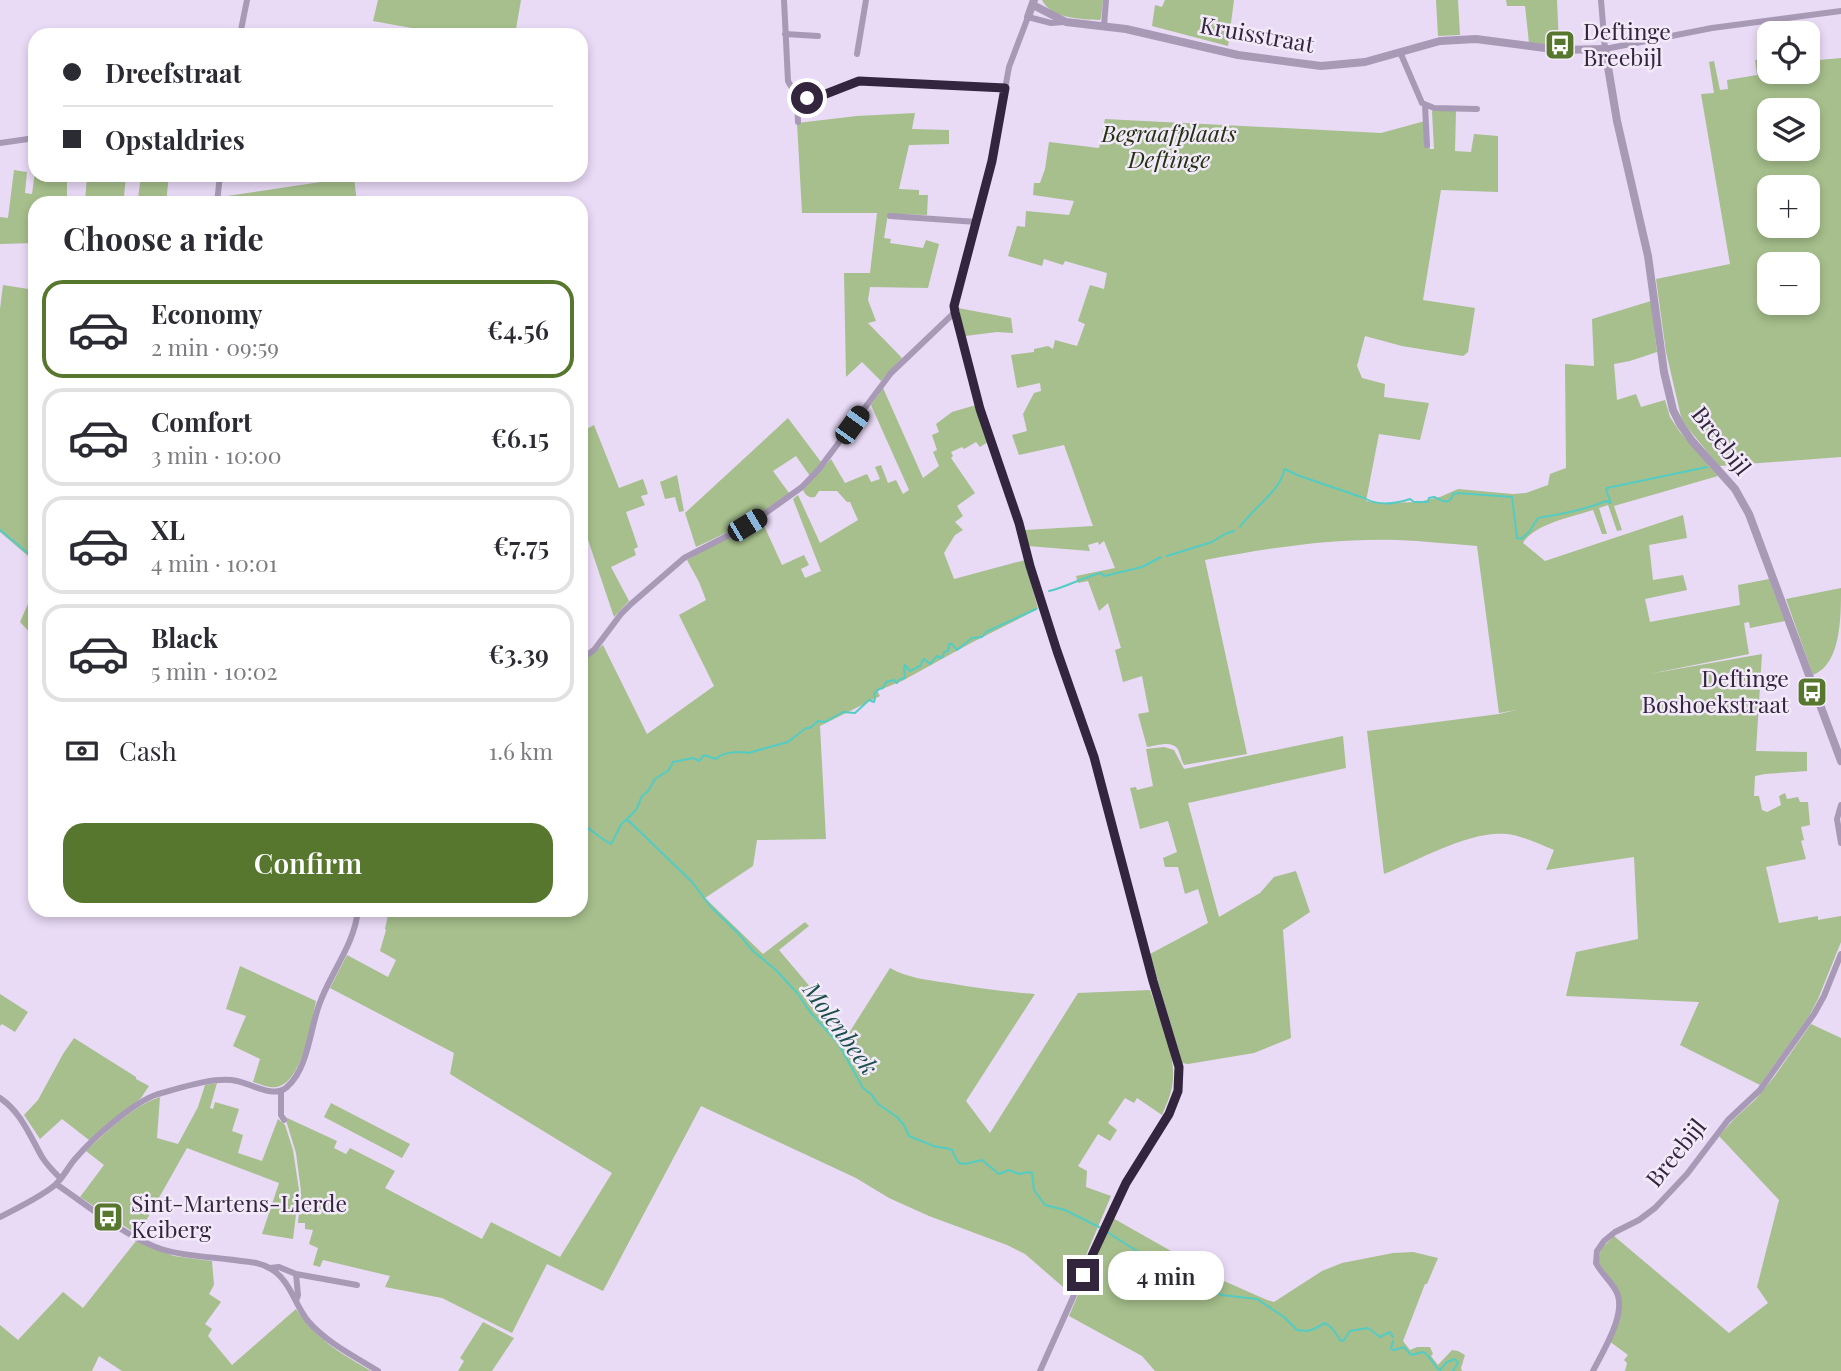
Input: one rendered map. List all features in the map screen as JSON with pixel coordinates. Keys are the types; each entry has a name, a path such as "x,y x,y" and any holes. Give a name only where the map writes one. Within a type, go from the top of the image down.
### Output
{"street":[{"path":"241,28 247,0"},
{"path":"784,0 788,81 797,97 799,122"},
{"path":"858,54 866,0"},
{"path":"1104,26 1105,0"},
{"path":"1601,0 1605,49 1712,28 1841,11"},
{"path":"1034,2 1009,67 995,149 954,306 980,409 1019,523 1057,651 1094,757 1153,981 1179,1067 1178,1091 1169,1114 1107,1216 1041,1371"},
{"name":"Kruisstraat","path":"1034,2 1066,22"},
{"name":"Kruisstraat","path":"1028,17 1051,23 1066,22 1147,33 1238,55 1310,65 1365,62 1440,41 1476,39 1560,50 1605,49"},
{"path":"785,34 818,36"},
{"name":"Breebijl","path":"1605,49 1617,121 1648,256 1664,372 1673,410 1692,441 1735,489 1749,514 1841,761"},
{"path":"1401,52 1418,97 1425,105 1441,109 1477,109"},
{"path":"797,97 818,97 859,81 1005,88"},
{"path":"1425,105 1427,145"},
{"path":"0,143 28,139"},
{"path":"890,216 977,222"},
{"path":"588,654 631,604 684,558 734,532 795,494 811,478 891,373 955,312"},
{"path":"1841,805 1837,819 1841,844"},
{"path":"0,1217 58,1181 93,1140 135,1106 156,1095 221,1079 236,1080 272,1092 288,1087 301,1066 318,1008 349,945 357,917"},
{"name":"Breebijl","path":"1593,1371 1620,1307 1615,1289 1596,1263 1597,1251 1611,1235 1655,1208 1682,1180 1728,1120 1760,1090 1814,1014 1841,954"},
{"path":"281,1091 281,1115 284,1120"},
{"path":"0,1098 15,1111 28,1129 58,1181 136,1238 175,1253 255,1262 271,1268 282,1278 306,1318 324,1336 378,1371"},
{"path":"271,1268 279,1267 296,1274 357,1285"},
{"path":"296,1274 296,1301"}],"green space":[{"path":"378,0 521,0 516,28 412,28 373,21"},
{"path":"1042,0 1103,0 1101,18 1067,17 1052,11"},
{"path":"1165,0 1234,0 1228,46 1152,26 1155,5 1162,7"},
{"path":"1436,0 1458,0 1460,35 1438,36"},
{"path":"1506,0 1557,0 1559,45 1529,43 1525,6 1507,6"},
{"path":"1841,58 1841,457 1719,466 1682,421 1666,352 1656,279 1730,264 1701,94 1714,93 1709,62 1714,61 1720,90 1728,89 1727,80 1757,75 1757,84 1820,84 1820,60"},
{"name":"Begraafplaats Deftinge","path":"1432,111 1456,111 1455,151 1471,152 1474,134 1498,136 1498,192 1441,190 1423,300 1475,308 1468,352 1463,356 1402,346 1365,336 1357,366 1362,378 1385,384 1384,397 1429,403 1420,440 1379,434 1366,501 1418,502 1458,489 1526,493 1548,485 1550,474 1566,468 1565,364 1594,366 1592,319 1651,301 1657,352 1614,364 1617,400 1636,394 1641,407 1665,400 1670,417 1680,432 1718,476 1614,506 1622,530 1617,531 1608,505 1599,508 1607,534 1602,534 1593,510 1544,526 1528,536 1523,543 1545,561 1683,515 1687,538 1649,545 1653,580 1683,575 1687,590 1645,599 1650,622 1740,605 1738,585 1769,579 1785,621 1750,628 1749,622 1744,623 1749,654 1649,674 1762,654 1756,751 1807,752 1807,771 1755,776 1754,796 1759,796 1762,810 1767,812 1781,805 1779,796 1785,793 1787,799 1798,797 1800,802 1808,802 1810,825 1801,827 1804,840 1801,841 1806,859 1766,867 1779,923 1818,916 1818,920 1841,916 1841,942 1809,1016 1760,1085 1680,1045 1699,1002 1566,996 1576,952 1638,939 1634,857 1546,870 1554,850 1519,836 1493,834 1461,841 1384,874 1367,731 1499,714 1516,710 1499,713 1477,546 1397,540 1325,542 1205,560 1247,754 1184,765 1174,746 1167,744 1147,747 1138,714 1149,712 1142,676 1123,682 1115,650 1121,648 1108,603 1099,611 1088,581 1078,583 1076,576 1115,568 1104,541 1099,545 1098,542 1088,545 1090,551 1028,546 1025,530 1093,526 1064,445 1019,455 1012,435 1027,431 1023,414 1034,393 1041,391 1040,383 1017,388 1011,355 1034,352 1034,349 1048,346 1053,349 1055,340 1077,346 1085,324 1078,321 1090,285 1104,289 1107,273 1065,261 1063,265 1044,259 1042,266 1008,256 1017,226 1025,227 1026,211 1069,215 1074,201 1033,195 1034,183 1040,183 1045,169 1049,142 1099,148 1105,119 1381,133 1425,121 1430,149 1434,149"},
{"path":"915,113 912,129 949,130 949,144 909,145 899,189 919,190 919,195 928,195 927,215 888,214 884,238 891,239 890,243 923,248 926,240 939,244 928,288 870,287 868,300 876,321 868,323 902,358 881,381 862,362 846,377 844,273 870,273 877,213 802,213 797,123"},
{"path":"14,170 27,172 25,193 32,194 34,182 67,182 67,196 28,196 28,243 0,244 0,217 8,218"},
{"path":"86,182 125,182 124,196 86,196"},
{"path":"140,182 168,182 167,196 138,196"},
{"path":"320,182 355,182 356,196 227,196"},
{"path":"3,285 28,289 28,556 0,532 0,309"},
{"path":"958,308 1011,318 1013,333 965,336"},
{"path":"883,388 923,478 939,466 933,452 937,450 932,435 939,432 936,424 952,412 976,405 988,442 980,447 976,442 951,452 951,458 975,493 957,506 963,516 955,522 963,530 955,535 944,553 954,579 1025,560 1038,609 902,681 877,691 880,696 820,726 826,839 757,840 753,866 705,898 763,954 805,922 809,926 779,950 849,1033 890,968 925,980 1035,994 966,1101 990,1133 1078,993 1150,990 1171,1057 1171,1092 1162,1115 1137,1098 1134,1103 1125,1098 1108,1123 1117,1130 1110,1141 1098,1134 1078,1166 1087,1171 1086,1187 1111,1196 1070,1293 1025,1254 889,1198 856,1178 701,1106 603,1291 547,1264 512,1333 442,1298 385,1287 390,1276 323,1260 320,1267 313,1265 318,1248 309,1244 313,1230 305,1229 305,1223 298,1223 301,1191 296,1153 285,1117 337,1141 334,1148 346,1154 350,1148 395,1171 385,1188 482,1239 491,1222 560,1257 612,1173 450,1074 454,1053 330,988 347,955 388,977 396,960 380,951 388,917 588,917 588,657 603,645 647,734 714,686 679,615 706,600 687,560 761,519 782,565 804,555 809,565 801,569 805,578 821,571 793,499 798,495 820,543 858,520 850,502 837,491 819,491 813,497 805,494 803,490 831,459 845,483 867,474 871,482 880,479 875,467 881,465 888,483 896,480 903,494 909,490 871,405"},
{"path":"788,418 821,462 810,476 796,456 773,471 789,493 745,524 696,547 685,513"},
{"path":"594,425 619,488 643,479 648,494 641,496 645,505 626,512 638,547 634,549 636,555 611,567 629,601 614,617 588,540 588,428"},
{"path":"677,475 684,511 679,512 675,497 665,499 660,482"},
{"path":"1841,588 1838,639 1829,661 1813,675 1786,599"},
{"path":"28,604 28,631 20,622"},
{"path":"1343,736 1346,768 1188,803 1219,917 1260,893 1274,877 1296,871 1310,912 1283,930 1291,1038 1254,1053 1182,1063 1150,954 1208,923 1198,889 1185,894 1178,867 1165,867 1163,858 1177,852 1168,821 1140,829 1130,788 1136,787 1137,790 1153,786 1146,749 1164,747 1174,750 1184,769"},
{"path":"240,966 316,1001 300,1061 288,1081 277,1087 253,1082 260,1059 233,1046 246,1016 226,1009"},
{"path":"0,994 28,1012 15,1032 2,1024 0,1026"},
{"path":"1811,1024 1841,1038 1841,1371 1625,1371 1627,1363 1624,1360 1628,1355 1609,1341 1619,1315 1621,1299 1598,1262 1601,1249 1614,1236 1729,1333 1768,1303 1757,1287 1779,1200 1719,1136 1756,1099"},
{"path":"74,1038 149,1086 141,1098 89,1140 62,1119 40,1139 24,1115 38,1100"},
{"path":"217,1083 210,1108 213,1109 215,1102 239,1109 232,1131 243,1135 238,1153 262,1161 278,1119 285,1125 293,1150 299,1190 293,1239 262,1234 279,1183 187,1148 138,1235 80,1197 104,1165 86,1151 120,1120 160,1097 157,1138 178,1144 198,1107 205,1085"},
{"path":"331,1103 410,1144 402,1158 324,1117"},
{"path":"1111,1217 1224,1281 1274,1302 1322,1271 1342,1263 1393,1253 1413,1252 1438,1258 1403,1341 1410,1350 1430,1347 1433,1354 1431,1356 1438,1365 1452,1350 1458,1351 1465,1355 1462,1371 1155,1371 1142,1356 1069,1316"},
{"path":"136,1241 174,1256 212,1261 214,1285 209,1294 221,1302 205,1324 212,1329 208,1336 232,1365 296,1309 321,1338 371,1371 122,1371 99,1356 92,1371 0,1371 0,1325 18,1340 63,1292 83,1308"},
{"path":"483,1322 514,1338 492,1371 458,1371 464,1361 460,1358"}],"waterway":[{"path":"1240,527 1278,485 1285,469 1369,501 1381,503 1410,499 1414,502 1428,502 1429,498 1434,497 1448,501 1457,493 1512,497 1517,538 1521,539 1538,518 1606,501 1611,503 1607,488 1707,467"},
{"name":"Molenbeek","path":"0,530 28,553"},
{"path":"1167,556 1212,542 1234,531"},
{"path":"1049,591 1101,573 1104,576 1142,567 1161,557"},
{"path":"627,819 636,810 642,796 655,779 669,770 673,762 693,758 699,761 704,755 716,759 726,753 748,753 788,742 818,721 825,722 843,712 855,713 869,700 874,702 874,694 883,688 886,682 894,680 897,683 905,678 905,665 910,671 920,666 924,659 930,664 937,656 941,658 944,652 948,651 949,644 957,650 972,638 982,637 986,632 1036,609"},
{"name":"Molenbeek","path":"588,829 611,844 622,823 626,820 630,822 692,882 711,907 798,994 838,1043 863,1088 878,1104 897,1117 909,1136 952,1150 959,1163 982,1160 999,1174 1009,1170 1019,1174 1032,1173 1034,1190 1045,1205 1065,1210 1099,1227"},
{"name":"Molenbeek","path":"1107,1232 1170,1272 1182,1272 1202,1280 1221,1295 1257,1299 1284,1317 1297,1330 1307,1331 1325,1323 1341,1341 1350,1331 1368,1328 1380,1337 1390,1332 1393,1337"},
{"name":"Molenbeek","path":"1393,1341 1391,1349 1404,1347 1411,1355 1423,1352 1440,1370 1447,1362 1455,1359 1458,1363 1453,1371"}],"place":[{"name":"Deftinge Breebijl","path":"1560,45"},
{"name":"Deftinge Boshoekstraat","path":"1812,692"},
{"name":"Sint-Martens-Lierde Keiberg","path":"108,1217"}],"route":[{"path":"807,98 818,97 859,81 1005,88 992,161 954,306 955,312 980,409 1019,523 1057,651 1094,757 1153,981 1179,1067 1178,1091 1169,1114 1126,1183 1083,1275"}]}
